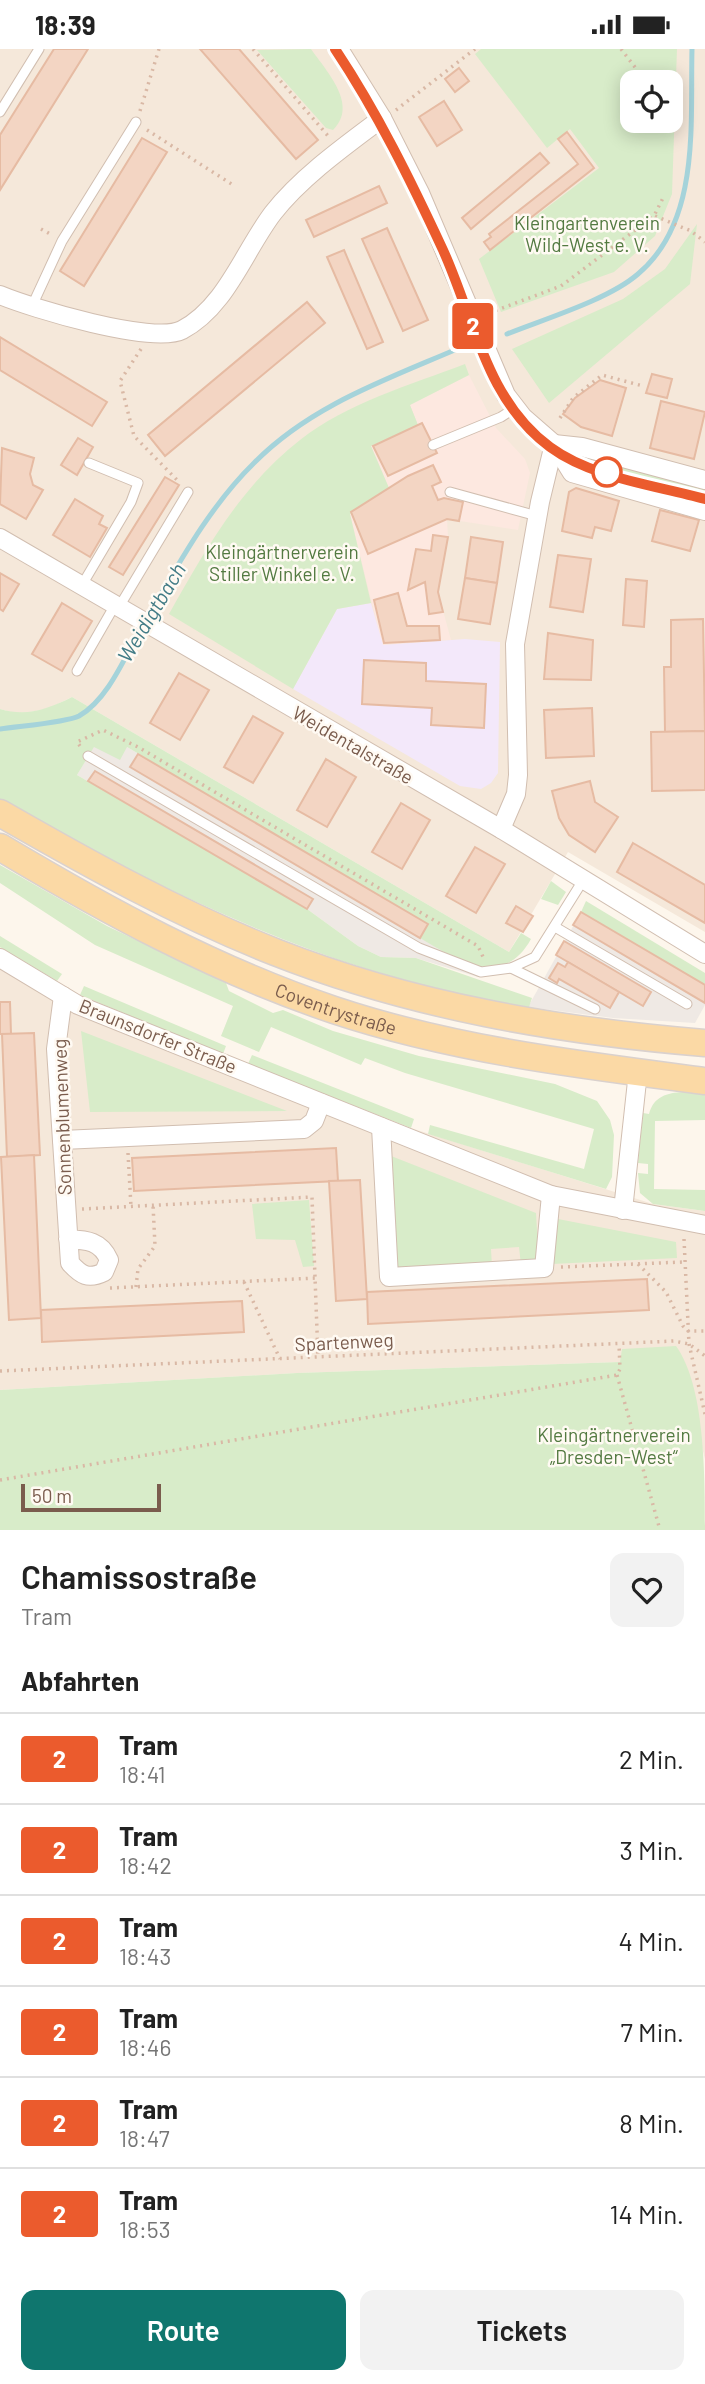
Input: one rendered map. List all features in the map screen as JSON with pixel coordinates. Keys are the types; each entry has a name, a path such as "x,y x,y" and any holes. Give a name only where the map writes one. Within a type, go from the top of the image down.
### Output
{"main road":[{"name":"Coventrystraße","path":"0,813 135,888 288,956 345,976 471,1010 642,1038 705,1043"},
{"name":"Coventrystraße","path":"0,847 188,952 268,986 337,1011 466,1045 705,1081"},
{"path":"638,1072 642,1038"}],"street":[{"path":"339,49 382,118 434,222 496,376 515,408 554,444 572,473 705,511"},
{"path":"0,295 31,308 152,333 180,331 212,307 274,211 340,149 382,118"},
{"path":"554,444 582,447 705,480"},
{"path":"501,829 517,784 515,644 537,516 554,444"},
{"name":"Weidentalstraße","path":"0,538 501,829 582,882 705,954"},
{"name":"Braunsdorfer Straße","path":"0,958 78,1005 551,1195 705,1225"},
{"name":"Sonnenblumenweg","path":"63,996 56,1049 69,1263 82,1275 94,1277"},
{"path":"623,1210 638,1072"},
{"path":"62,1140 304,1129 314,1121 321,1103"},
{"path":"381,1127 389,1277 544,1268 551,1195"},
{"path":"68,1239 91,1241 105,1249 109,1260 104,1272 94,1277"}],"lane":[{"path":"0,112 39,49"},
{"path":"31,308 62,241 136,123"},
{"path":"433,445 501,417 515,408"},
{"path":"82,586 131,502 138,483 89,463"},
{"path":"77,671 121,608 188,492"},
{"path":"450,492 537,516"},
{"path":"88,756 419,948 481,972 512,968 535,957 582,882"},
{"path":"555,927 687,1004"},
{"path":"512,968 595,1009"}],"path":[{"path":"159,49 136,123 233,185"},
{"path":"254,49 340,149"},
{"path":"404,105 475,49"},
{"path":"621,49 637,70"},
{"path":"500,308 561,286 654,216 663,198"},
{"path":"654,216 691,231 705,242"},
{"path":"152,333 120,380 134,436 188,492"},
{"path":"560,418 573,398 602,375 643,386"},
{"path":"77,742 103,730 138,747 478,946 490,972"},
{"path":"128,1154 131,1207"},
{"path":"97,1209 312,1197 318,1357"},
{"path":"136,1287 138,1269 155,1246 153,1205"},
{"path":"684,1223 683,1262 689,1344 705,1414"},
{"path":"544,1268 683,1262"},
{"path":"638,1264 666,1293 682,1326 688,1331 705,1331"},
{"path":"94,1277 101,1289 317,1278"},
{"path":"243,1281 280,1359"},
{"name":"Spartenweg","path":"0,1371 674,1341 689,1344"},
{"path":"619,1344 620,1369 617,1375 660,1530"},
{"path":"689,1344 705,1356"},
{"path":"0,1481 617,1375"}],"shaded area":[{"path":"0,49 705,49 705,932 568,852 509,952 72,697 47,709 17,714 0,709"},
{"path":"469,375 496,428 525,459 530,473 518,530 447,519 448,537 438,592 451,640 382,645 350,514 389,488 371,446 418,425 410,405"},
{"path":"371,603 383,645 465,639 500,642 498,773 491,783 481,789 460,786 293,689 337,609"},
{"path":"94,746 127,747 428,923 498,945 478,977 416,958 381,957 358,946 307,909 77,775"},
{"path":"581,912 705,985 705,1005 695,1023 613,1018 528,1007"},
{"path":"0,947 80,995 382,1119 653,1204 705,1211 705,1459 678,1356 620,1362 297,1373 0,1390"}],"green space":[{"path":"311,49 332,78 342,99 343,110 333,130 326,128 257,50"},
{"path":"481,49 677,49 676,70 620,70 620,133 674,133 672,194 655,236 614,272 501,312 479,259 599,168 570,129 547,148 475,54"},
{"name":"Kleingartenverein Wild-West e. V.","path":"697,224 690,284 549,403 512,349 623,299 665,269"},
{"name":"Kleingärtnerverein Stiller Winkel e. V.","path":"465,364 469,375 410,405 418,425 371,446 389,488 350,514 371,603 337,609 293,689 169,614 196,566 242,498 279,458 300,440 358,405"},
{"path":"601,459 705,488 705,504 597,474"},
{"path":"72,697 509,952 521,933 531,939 520,955 507,963 493,967 464,961 420,938 428,924 127,747 120,760 94,747 77,775 307,909 358,946 381,957 416,958 532,998 529,1007 393,977 271,935 179,894 0,799 0,709 37,711"},
{"path":"0,865 107,926 226,983 229,991 273,1013 283,1010 333,1031 419,1056 555,1084 597,1101 610,1120 614,1135 612,1177 606,1189 428,1134 430,1125 584,1169 594,1129 405,1073 365,1058 361,1065 271,1027 259,1052 221,1036 233,1006 95,945 0,883"},
{"path":"551,881 566,892 558,905 541,899"},
{"path":"586,901 705,973 705,985 581,912"},
{"path":"0,936 62,974 57,981 0,947"},
{"path":"84,986 226,1046 223,1054 80,995"},
{"path":"81,1031 287,1111 90,1112"},
{"path":"252,1055 414,1119 411,1128 248,1064"},
{"path":"683,1092 705,1094 705,1120 655,1121 654,1189 705,1190 705,1211 653,1204 640,1193 638,1173 648,1174 648,1164 638,1163 643,1113 649,1114 658,1099"},
{"path":"386,1154 536,1213 539,1264 521,1265 519,1247 491,1249 492,1267 393,1272"},
{"path":"309,1200 314,1266 303,1267 295,1240 256,1239 252,1204"},
{"path":"553,1218 676,1242 677,1258 552,1264"},
{"name":"Kleingärtnerverein „Dresden-West“","path":"676,1346 686,1363 698,1407 705,1483 705,1530 0,1530 0,1390 297,1373 620,1362 622,1349"}],"building":[{"path":"54,49 88,49 0,190 0,135"},
{"path":"200,49 239,49 318,140 296,159"},
{"path":"459,68 469,81 455,92 445,79"},
{"path":"444,101 462,130 437,146 419,117"},
{"path":"567,132 594,168 490,250 484,242 491,237 489,234 578,164 558,139"},
{"path":"142,138 167,152 84,286 60,271"},
{"path":"540,153 549,163 471,229 462,218"},
{"path":"379,186 387,203 314,237 306,220"},
{"path":"387,228 428,320 403,331 362,239"},
{"path":"344,250 383,342 367,349 327,257"},
{"path":"307,302 325,323 165,456 148,435"},
{"path":"0,337 107,402 92,426 0,370"},
{"path":"652,374 672,379 667,398 646,393"},
{"path":"600,380 626,388 612,436 581,427 563,414 575,398"},
{"path":"661,401 705,412 694,459 650,448"},
{"path":"422,423 437,453 388,476 373,446"},
{"path":"78,438 93,447 77,475 61,465"},
{"path":"2,448 34,458 30,474 33,485 43,490 26,519 0,504"},
{"path":"433,465 441,482 432,486 438,500 444,498 463,502 459,521 447,519 368,554 351,512 408,476"},
{"path":"165,477 179,485 123,575 109,567"},
{"path":"576,488 619,501 611,531 595,527 592,538 562,531 569,492"},
{"path":"75,499 103,516 99,524 107,528 90,557 53,535"},
{"path":"660,510 699,520 690,551 652,541"},
{"path":"433,535 448,537 438,592 443,612 429,614 425,582 408,590 416,549 431,551"},
{"path":"471,537 503,542 497,583 465,578"},
{"path":"558,555 591,559 583,612 550,607"},
{"path":"0,573 19,584 3,611 0,609"},
{"path":"465,578 497,583 490,624 458,619"},
{"path":"626,579 647,581 644,627 623,625"},
{"path":"398,593 407,626 439,626 440,640 384,643 374,600"},
{"path":"62,603 92,621 62,671 32,654"},
{"path":"703,619 705,731 665,732 664,667 671,667 671,620"},
{"path":"548,633 593,640 591,680 544,679"},
{"path":"364,660 426,663 426,681 486,684 484,728 431,725 432,708 362,704"},
{"path":"179,673 209,690 180,740 150,723"},
{"path":"592,708 594,756 546,758 544,710"},
{"path":"253,716 283,733 253,783 224,767"},
{"path":"705,731 705,790 652,791 651,732"},
{"path":"138,754 428,924 420,938 130,767"},
{"path":"326,759 356,777 327,827 297,810"},
{"path":"95,771 313,899 307,909 88,781"},
{"path":"590,781 595,802 618,817 595,852 569,835 559,818 552,791"},
{"path":"401,803 430,820 402,869 372,852"},
{"path":"633,843 705,885 705,923 617,872"},
{"path":"475,847 505,864 476,913 446,896"},
{"path":"516,906 533,916 523,932 506,923"},
{"path":"581,912 705,985 705,1003 573,925"},
{"path":"564,941 651,992 643,1006 556,955"},
{"path":"568,962 619,992 610,1008 559,979 557,983 549,978 558,963 565,967"},
{"path":"0,1002 10,1002 11,1034 0,1034"},
{"path":"34,1033 40,1155 7,1157 2,1034"},
{"path":"336,1148 338,1181 134,1191 132,1158"},
{"path":"34,1155 41,1318 9,1320 1,1157"},
{"path":"360,1180 367,1299 336,1301 329,1181"},
{"path":"647,1279 649,1310 368,1324 367,1292"},
{"path":"242,1301 244,1332 42,1342 41,1310"}],"waterway":[{"name":"Weidigtbach","path":"507,334 610,292 638,274 658,252 673,227 688,169 692,49"},
{"name":"Weidigtbach","path":"0,729 79,716 99,699 116,675 193,540 237,481 276,443 299,425 349,396 457,349"}],"tram line":[{"path":"335,49 379,122 419,198 454,276 473,330 496,382 510,406 528,428 550,447 585,466 624,479 705,499"},
{"name":"2","path":"335,49 417,194 444,253 492,376 501,396 516,416 552,449 572,460 705,499"}]}
